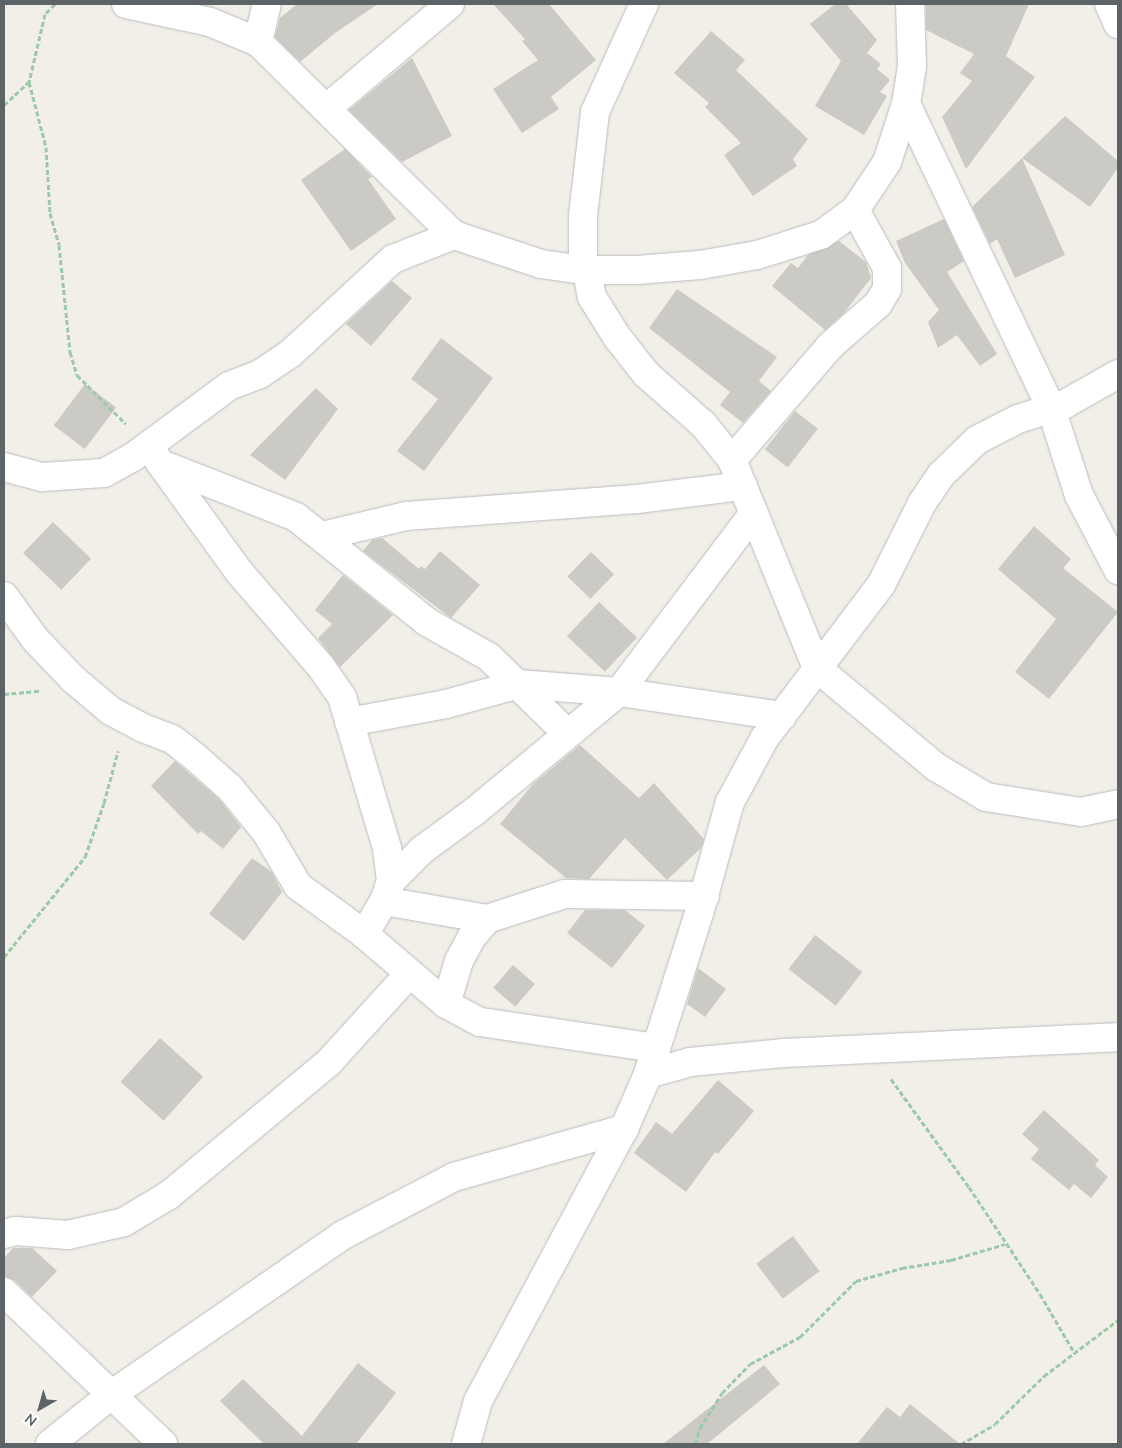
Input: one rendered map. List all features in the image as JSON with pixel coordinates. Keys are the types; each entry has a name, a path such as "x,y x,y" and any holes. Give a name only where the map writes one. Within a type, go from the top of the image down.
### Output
{"street":[{"path":"126,4 165,8 210,22 258,42 327,108 454,236 541,264 585,270 700,266 757,256 821,235 855,210 887,162 906,104 912,66 910,4"},
{"path":"258,42 267,4"},
{"path":"327,108 450,4"},
{"path":"644,4 595,112 583,216 585,270 592,296 617,337 646,374 703,424 732,460 817,668 936,767 986,797 1081,812 1118,804"},
{"path":"1109,4 1118,24"},
{"path":"906,104 1051,408 1079,495 1118,570"},
{"path":"732,460 830,346 878,304 887,289 886,268 855,210"},
{"path":"4,467 42,477 74,478 104,473 154,455 229,386 260,374 291,353 393,259 454,236"},
{"path":"466,1444 478,1401 624,1129 648,1074 704,896 730,802 764,740 881,585 922,503 941,475 977,440 1018,419 1051,408 1118,374"},
{"path":"154,455 296,517 427,622 489,657 519,684 567,733"},
{"path":"154,455 240,573 321,667 342,697 387,848 388,891"},
{"path":"322,536 406,516 637,499 743,486"},
{"path":"364,934 388,891 422,850 475,811 567,733 619,692 754,513"},
{"path":"4,596 34,639 72,680 126,719 172,739 230,788 266,832 298,886 364,934 446,1004 480,1022 656,1048"},
{"path":"349,722 446,704 519,684 619,692 782,716"},
{"path":"388,891 487,918 565,894 704,896"},
{"path":"446,1004 459,961 472,937 487,918"},
{"path":"4,1234 15,1230 68,1235 124,1222 169,1194 328,1062 409,974"},
{"path":"648,1074 690,1062 868,1049 1118,1038"},
{"path":"50,1444 112,1395 343,1235 454,1177 624,1129"},
{"path":"4,1292 163,1444"}],"path":[{"path":"54,4 45,14 29,82 46,147 50,213 59,245 70,352 78,374 154,455"},
{"path":"4,105 29,82"},
{"path":"4,957 85,857 104,803 126,719"},
{"path":"868,1049 969,1187 1040,1294 1075,1354"},
{"path":"695,1444 700,1428 722,1393 750,1364 800,1337 856,1281 902,1268 951,1260 1006,1244"},
{"path":"961,1444 995,1424 1044,1376 1118,1320"}],"building":[{"path":"297,4 378,4 335,33 300,62 275,37 280,18"},
{"path":"493,4 549,4 596,60 551,97 559,109 522,133 493,89 538,60 522,41 525,39"},
{"path":"835,4 846,4 877,40 867,53 881,64 877,69 890,80 880,92 887,96 864,135 815,106 841,61 810,24"},
{"path":"926,4 1029,4 1006,56 1035,77 966,169 942,117 972,81 960,73 974,54 926,30"},
{"path":"711,31 745,60 736,70 808,139 793,159 797,166 753,196 724,155 741,143 705,107 709,103 674,73"},
{"path":"412,58 452,136 402,162 349,110"},
{"path":"1065,116 1118,161 1118,168 1090,207 1022,158"},
{"path":"345,149 372,177 368,179 396,219 351,251 301,180"},
{"path":"1022,158 1065,255 1015,278 997,239 990,244 972,207"},
{"path":"944,219 964,261 947,272 997,354 980,366 957,335 938,348 928,322 939,310 905,263 896,241"},
{"path":"839,241 866,262 871,278 844,313 825,330 772,286 791,263 798,268 808,255"},
{"path":"392,281 412,298 371,346 346,324"},
{"path":"677,289 777,357 759,381 771,391 743,423 720,405 730,392 649,328"},
{"path":"441,338 493,378 424,471 397,451 438,399 411,379"},
{"path":"85,384 116,407 85,449 54,426"},
{"path":"316,388 338,409 285,480 250,455"},
{"path":"795,411 818,429 788,467 765,450"},
{"path":"53,522 91,559 61,590 23,553"},
{"path":"1034,526 1071,559 1063,568 1118,612 1049,699 1015,672 1056,619 998,569"},
{"path":"382,538 419,569 421,566 425,569 440,551 480,585 451,618 363,551 372,540"},
{"path":"591,552 614,574 590,599 567,576"},
{"path":"343,575 393,615 340,667 318,638 332,624 315,610"},
{"path":"599,602 637,637 605,672 567,636"},
{"path":"580,745 639,798 654,783 704,839 701,848 667,880 625,838 589,879 566,878 500,824 533,784"},
{"path":"175,761 219,799 241,827 223,849 201,831 198,834 151,786"},
{"path":"252,858 272,872 282,892 244,941 209,914"},
{"path":"585,910 625,910 645,926 612,968 567,933"},
{"path":"815,935 862,972 836,1006 789,969"},
{"path":"513,965 535,984 515,1007 493,988"},
{"path":"698,968 726,989 705,1017 687,1004"},
{"path":"160,1038 203,1077 164,1121 121,1082"},
{"path":"718,1080 754,1111 718,1154 715,1152 686,1192 634,1153 656,1122 672,1134"},
{"path":"1044,1110 1099,1160 1095,1165 1108,1177 1091,1198 1074,1184 1069,1190 1031,1159 1039,1149 1022,1134"},
{"path":"793,1236 819,1271 783,1299 756,1264"},
{"path":"13,1248 32,1248 57,1271 32,1297 14,1280 4,1277 4,1258"},
{"path":"358,1363 396,1393 356,1444 264,1444 220,1401 243,1379 302,1436"},
{"path":"764,1365 780,1384 707,1444 663,1444"},
{"path":"910,1404 960,1444 857,1444 887,1407 900,1417"}]}
